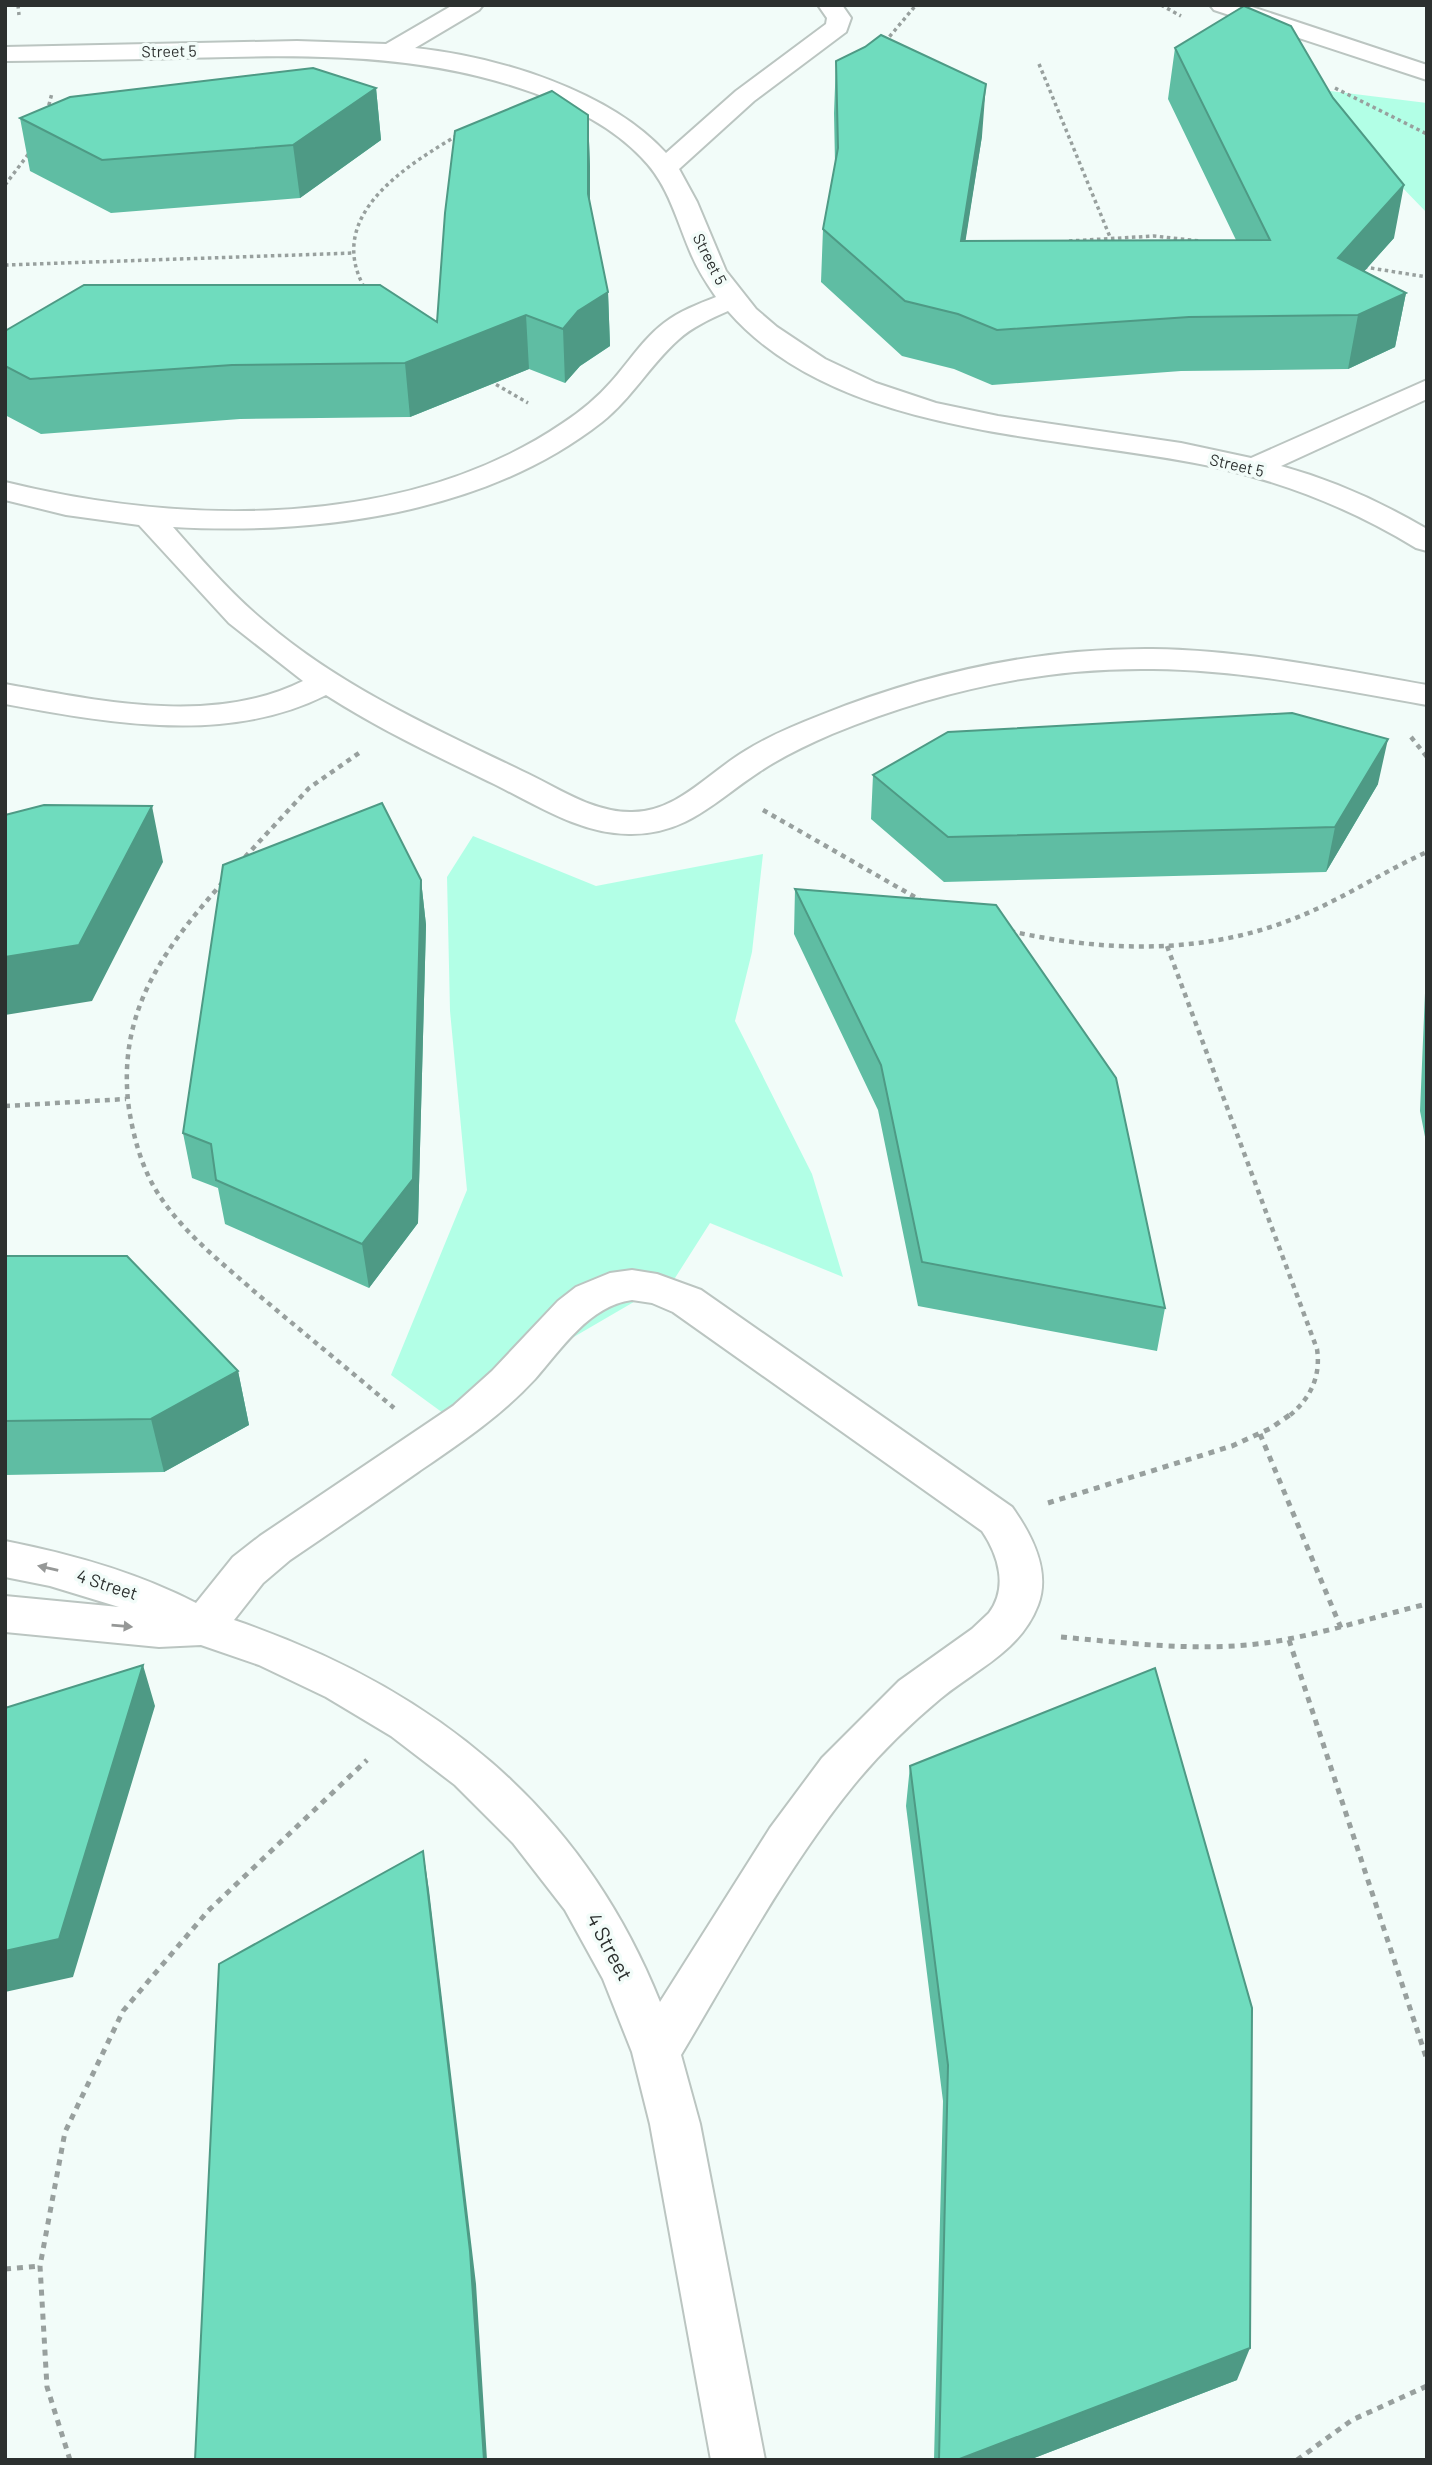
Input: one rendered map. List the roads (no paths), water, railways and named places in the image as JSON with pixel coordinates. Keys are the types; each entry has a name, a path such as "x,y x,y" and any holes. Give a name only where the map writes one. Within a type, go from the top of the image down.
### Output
{"street":[{"path":"394,50 471,5"},
{"path":"665,168 745,96 837,27 839,18 830,5"},
{"path":"1222,5 1427,72"},
{"name":"Street 5","path":"5,54 336,47 394,50 506,73 570,98 626,129 665,168 675,183 713,272 732,300 759,326 793,351 834,374 890,397 953,415 1021,429 1184,453 1255,467 1310,484 1427,541"},
{"path":"5,491 30,499 88,510 148,517 268,518 380,507 430,495 477,479 550,445 613,398 674,328 696,315 732,300"},
{"path":"1255,467 1427,388"},
{"path":"148,517 226,603 256,631 327,682 400,725 577,809 612,822 643,823 672,817 772,750 853,715 943,685 1045,664 1099,660 1207,662 1427,695"},
{"path":"5,694 102,709 192,714 272,707 292,702 327,682"},
{"path":"202,1628 248,1570 275,1548 497,1392 571,1309 587,1298 617,1287 648,1286 669,1291 687,1301 997,1519 1019,1555 1021,1575 1020,1595 1000,1632 914,1694 880,1725 818,1795 790,1835 656,2052"},
{"name":"4 Street","path":"5,1559 50,1568 142,1597 202,1628 274,1652 342,1684 407,1722 471,1771 529,1829 581,1895 623,1969 656,2052 675,2124 738,2460"},
{"name":"4 Street","path":"5,1614 159,1629 202,1628"}]}
